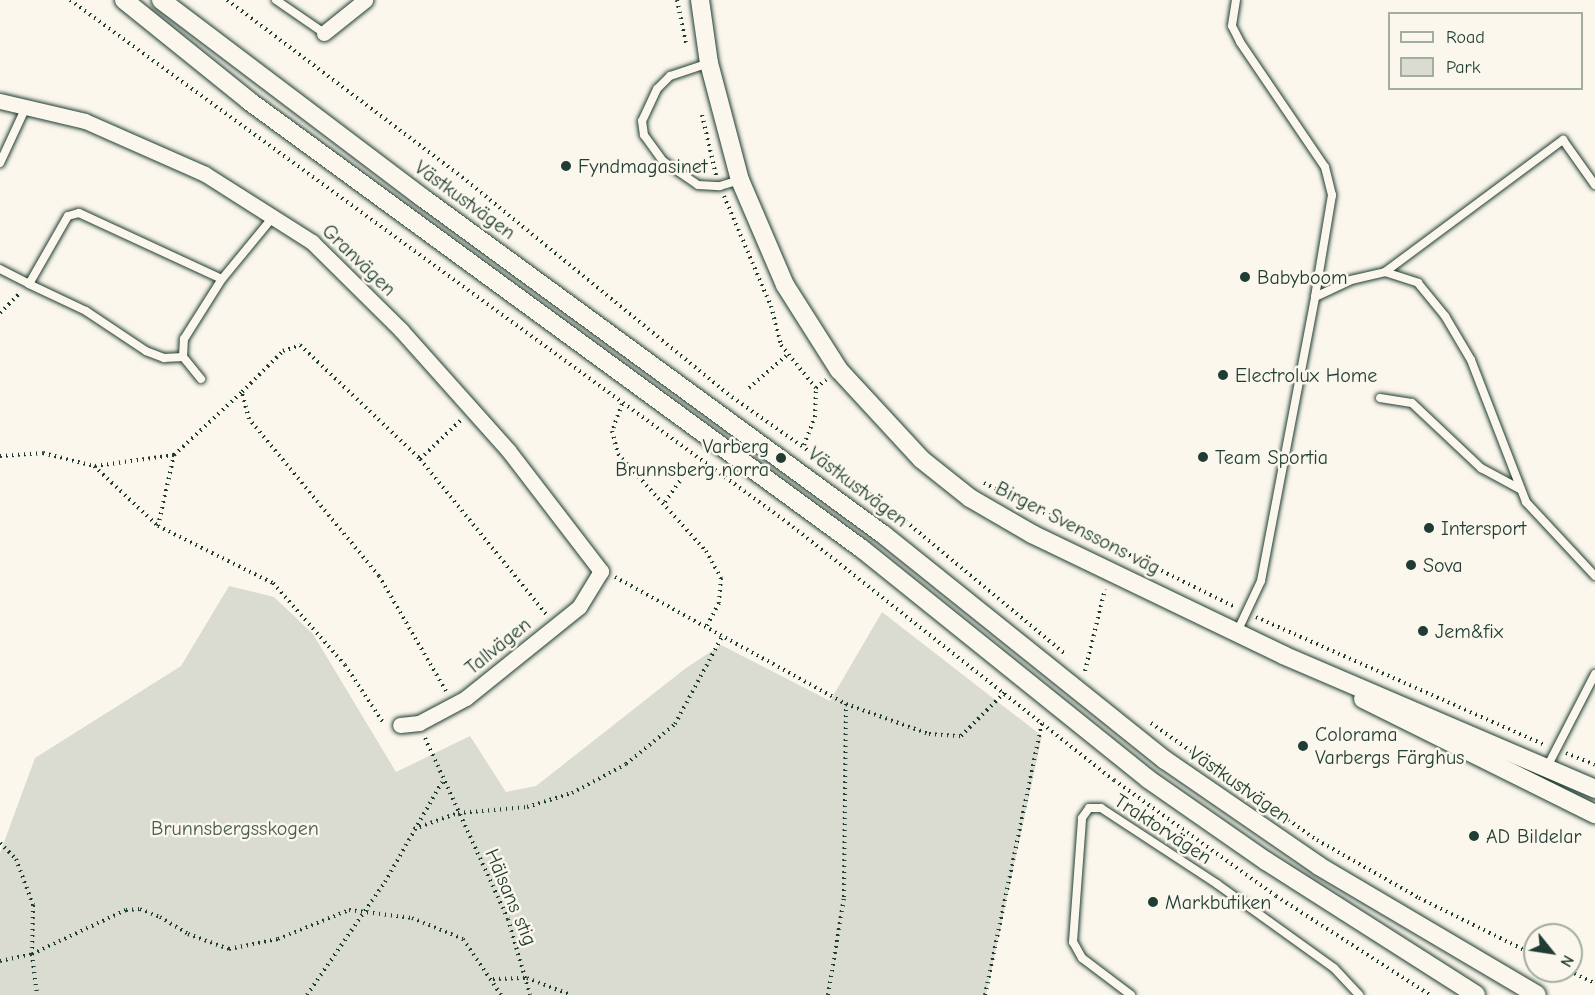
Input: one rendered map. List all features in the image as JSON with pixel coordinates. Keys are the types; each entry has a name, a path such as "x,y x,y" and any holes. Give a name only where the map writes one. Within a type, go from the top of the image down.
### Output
{"street":[{"path":"124,0 249,101 870,555 1148,779 1266,861 1476,995"},
{"name":"Västkustvägen","path":"160,0 414,191 884,535 1203,788 1319,866 1537,995"},
{"path":"324,33 365,0"},
{"name":"Birger Svenssons väg","path":"700,0 709,63 740,180 761,235 808,326 866,403 921,459 970,498 1032,534 1282,655 1406,723 1595,814"},
{"name":"Granvägen","path":"0,101 27,105 85,121 205,174 312,242 401,330 472,410 601,571"},
{"name":"Tallvägen","path":"400,725 419,723 455,705 579,607 601,571"},
{"name":"Birger Svenssons väg","path":"1282,655 1552,758 1595,789"}],"lane":[{"path":"276,0 324,33"},
{"path":"1236,0 1232,26 1240,42 1325,167 1332,195 1261,581 1237,633"},
{"path":"709,63 669,76 657,89 642,121 644,135 663,161 698,185 712,187 740,180"},
{"path":"0,163 27,105"},
{"path":"1315,297 1352,280 1385,272 1563,140 1595,185"},
{"path":"29,284 68,216 79,213 222,279"},
{"path":"201,379 183,357 184,339 222,279 273,217"},
{"path":"0,269 86,311 146,351 164,358 183,357"},
{"path":"1385,272 1418,283 1445,316 1471,360 1520,489 1546,526 1595,576"},
{"path":"1380,398 1412,403 1482,468 1520,489"},
{"path":"1538,787 1595,674"},
{"name":"Traktorvägen","path":"1131,995 1082,958 1073,942 1082,818 1089,808 1101,808 1217,884 1334,968 1359,995"}],"path":[{"path":"70,0 788,523 1114,780 1219,856 1430,995"},
{"path":"227,0 462,177 732,397 804,445 887,506 1070,658"},
{"path":"0,314 29,284"},
{"path":"0,456 43,453 94,466 174,454 283,351 300,345 420,459 555,626"},
{"path":"749,388 787,356"},
{"path":"804,445 815,417 816,388"},
{"path":"242,392 249,419 379,576 455,705"},
{"path":"622,404 612,431 618,454 665,502 706,551 721,578 719,603 707,626"},
{"path":"420,459 472,410"},
{"path":"158,526 174,454"},
{"path":"94,466 158,526 273,583 345,665 386,728 400,725"},
{"path":"665,502 689,468"},
{"path":"982,482 1247,613 1552,758 1595,765"},
{"path":"601,571 707,626 846,704 929,734 961,736 1005,692"},
{"path":"1085,670 1110,571"},
{"path":"414,829 458,813 527,807 572,793 626,764 675,723 723,635"},
{"path":"1077,664 1095,678"},
{"path":"828,995 844,897 846,704"},
{"path":"1141,715 1327,845 1419,898 1523,949"},
{"path":"985,995 1042,721"},
{"name":"Hälsans stig","path":"419,723 442,781 508,919 527,978 530,995"},
{"path":"307,995 364,913 442,781"},
{"path":"0,843 16,859 33,905 32,954 37,995"},
{"path":"0,961 32,954 126,910 140,909 160,917 188,934 229,950 278,939 349,910 412,918 463,939 493,979 501,995"},
{"path":"493,979 527,978 571,995"}],"green space":[{"name":"Brunnsbergsskogen","path":"229,586 274,597 313,634 396,772 470,736 506,792 536,786 686,668 721,645 830,701 882,612 1042,736 986,995 0,995 0,853 35,758 181,666"}],"place":[{"name":"Fyndmagasinet","path":"566,166"},
{"name":"Babyboom","path":"1245,277"},
{"name":"Electrolux Home","path":"1223,375"},
{"name":"Team Sportia","path":"1203,457"},
{"name":"Varberg Brunnsberg norra","path":"781,458"},
{"name":"Intersport","path":"1429,528"},
{"name":"Sova","path":"1411,565"},
{"name":"Jem&fix","path":"1423,631"},
{"name":"Colorama Varbergs Färghus","path":"1303,746"},
{"name":"AD Bildelar","path":"1474,836"},
{"name":"Markbutiken","path":"1153,902"}]}
